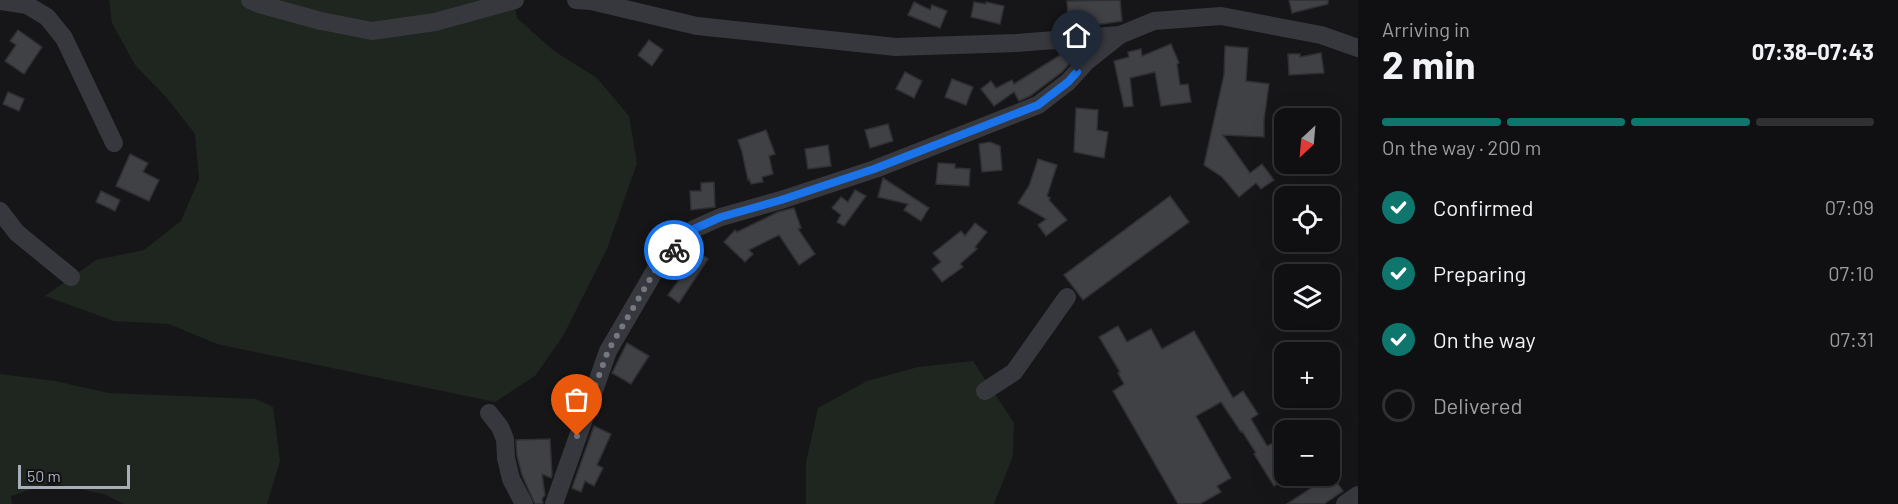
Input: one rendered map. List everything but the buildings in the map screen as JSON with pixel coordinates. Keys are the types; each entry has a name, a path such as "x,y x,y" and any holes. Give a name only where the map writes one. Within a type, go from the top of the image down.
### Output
{"street":[{"path":"250,0 321,21 372,31 435,22 515,0"},
{"path":"576,0 591,1 697,26 896,46 1016,43 1120,35"},
{"path":"0,1 27,5 47,17 64,38 114,143"},
{"path":"554,504 608,351 657,267 694,229 721,217 874,169 1038,105 1068,82 1086,62 1120,35 1154,21 1221,16 1321,35 1358,48"},
{"path":"0,212 17,233 71,277"},
{"path":"985,391 1014,372 1067,297"},
{"path":"489,413 500,427 505,439 506,458 511,479 524,504"},
{"path":"1345,504 1358,495"}],"shaded area":[{"path":"109,0 514,0 517,18 554,51 597,78 629,116 637,163 607,249 563,336 535,376 495,402 217,344 169,324 114,321 45,296 96,260 144,250 181,221 199,179 195,134 167,98 135,65 112,23"},
{"path":"973,361 1014,423 1013,456 994,504 806,504 806,462 818,408 867,381 918,367"},
{"path":"0,374 55,381 109,393 256,399 273,407 280,461 267,504 124,504 104,494 50,483 11,496 12,504 0,504"}],"way so far":[{"path":"577,436 608,351 657,267 674,250"}],"route":[{"path":"674,250 694,229 721,217 874,169 1038,105 1068,82 1077,72"}]}
